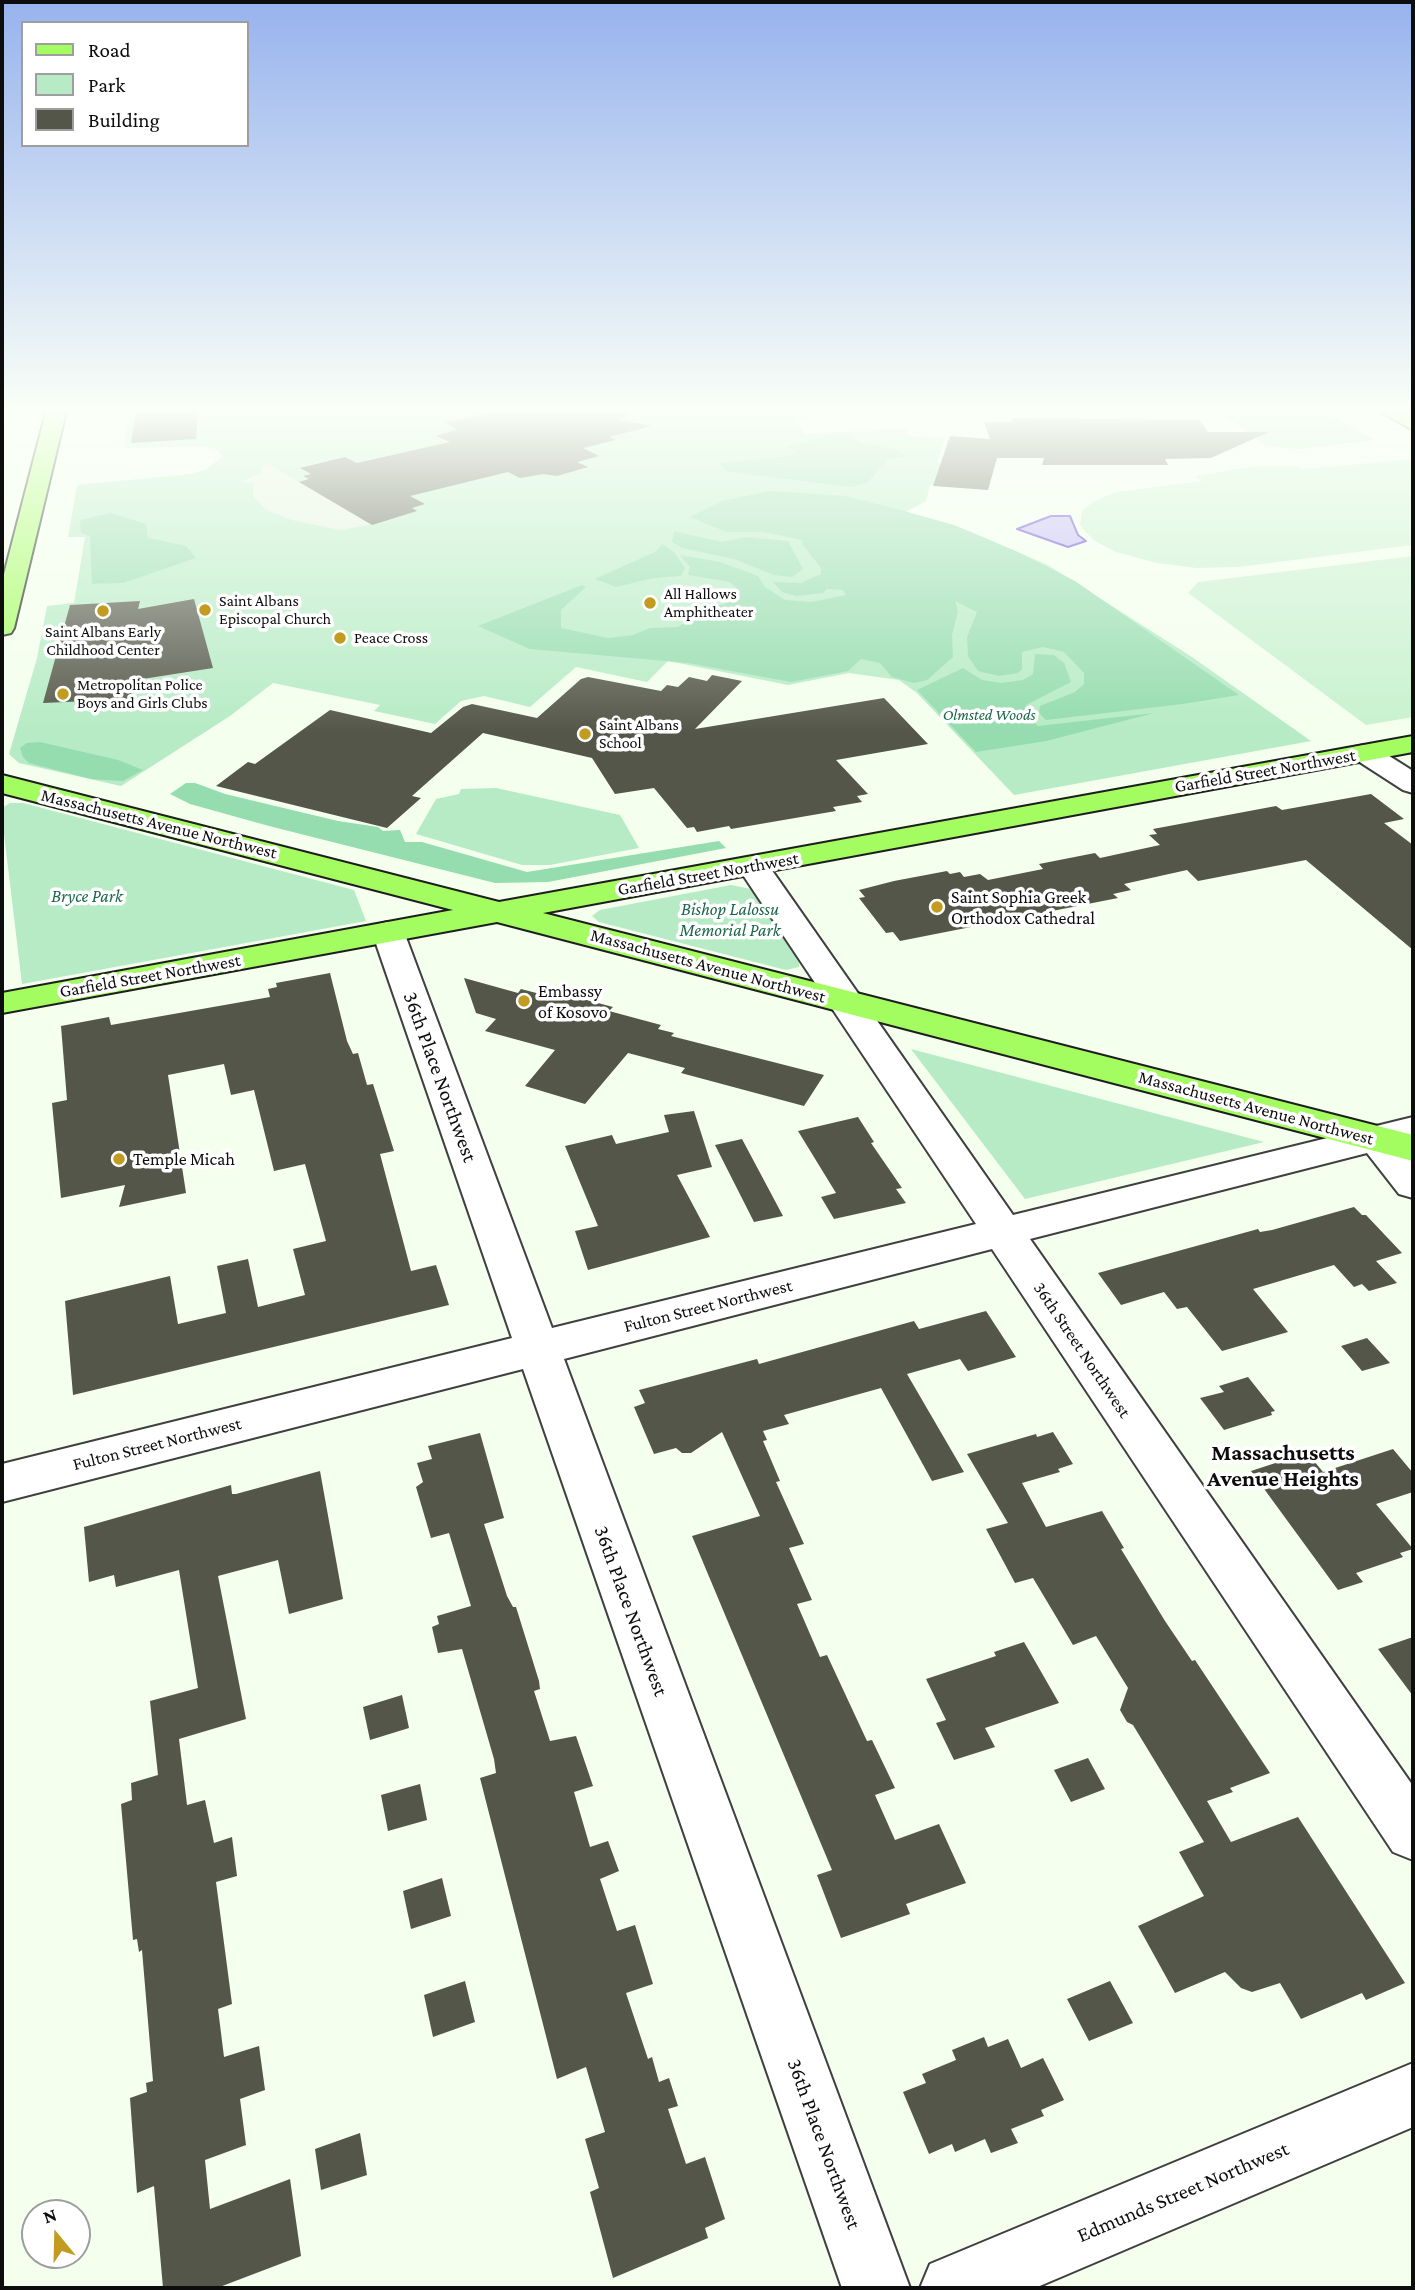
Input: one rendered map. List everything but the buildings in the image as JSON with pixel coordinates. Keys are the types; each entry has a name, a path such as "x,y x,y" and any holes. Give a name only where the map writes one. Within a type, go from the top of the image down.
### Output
{"main road":[{"path":"2,628 29,519"},
{"name":"Garfield Street Northwest","path":"2,1003 1413,744"},
{"name":"Massachusetts Avenue Northwest","path":"2,783 844,1001 1401,1139"},
{"path":"365,877 388,932"}],"street":[{"path":"1365,753 1413,784"},
{"name":"36th Street Northwest","path":"753,866 1413,1833"},
{"name":"36th Place Northwest","path":"388,932 540,1348 605,1540 876,2288"},
{"path":"1401,1139 1413,1185"},
{"name":"Fulton Street Northwest","path":"2,1483 1002,1233 1401,1139"},
{"name":"Edmunds Street Northwest","path":"954,2288 1413,2095"}],"green space":[{"path":"71,519 929,519 969,531 1048,565 1192,657 1311,741 1014,795 917,693 899,680 849,673 788,685 668,661 647,682 576,667 530,707 484,696 461,701 435,724 374,711 380,705 273,683 230,716 121,786 19,763 9,754 37,658 47,606 74,603 85,537 68,537"},
{"path":"130,519 146,524 148,538 186,546 196,558 123,583 92,584 90,536 81,533 80,520"},
{"name":"Olmsted Woods","path":"694,519 932,519 954,525 1020,553 1075,581 1239,695 1046,720 1039,713 1040,706 1075,692 1084,684 1084,673 1064,652 1043,647 1022,652 1022,669 1018,673 999,676 978,671 968,656 967,637 977,612 955,601 958,611 952,635 953,657 927,680 914,683 892,677 880,663 861,659 848,671 791,682 688,663 530,649 478,626 582,585 586,587 561,610 561,628 608,638 633,635 650,628 678,627 710,606 725,604 741,592 730,582 688,575 690,567 680,555 720,562 758,576 765,587 785,600 811,602 846,595 843,590 827,589 823,593 796,596 782,592 773,582 801,583 821,574 821,568 802,544 803,540 763,532 726,532"},
{"path":"1081,519 1413,519 1413,545 1238,567 1196,568 1157,563 1116,552 1093,540 1080,525"},
{"path":"674,531 722,542 746,537 788,541 803,569 792,577 774,575 734,559 682,548 672,542"},
{"path":"662,544 674,552 685,568 681,576 654,578 616,587 595,579 655,552"},
{"path":"1413,556 1413,717 1366,725 1188,593 1198,582"},
{"name":"Olmsted Woods","path":"1035,654 1054,655 1064,663 1071,682 1026,705 1027,717 1038,726 1154,713 1046,741 976,752 917,690 963,668 982,680 1001,683 1023,680 1033,674"},
{"path":"40,742 118,760 143,770 123,781 91,779 29,763 20,748 27,743"},
{"path":"186,783 195,783 225,794 338,821 378,827 383,831 400,830 405,842 422,842 527,872 719,841 726,848 548,882 495,883 269,826 190,804 170,794"},
{"path":"496,788 620,815 639,848 550,865 522,865 416,834 436,799 459,794 461,789"},
{"name":"Bryce Park","path":"10,803 23,803 354,890 366,921 22,984 2,817 2,808"},
{"name":"Bishop Lalossu Memorial Park","path":"731,885 751,889 799,958 799,967 786,970 599,922 592,916 600,910"},
{"path":"911,1049 1264,1142 1025,1199"}],"shaded area":[{"path":"289,519 364,519 373,524 340,530"},
{"path":"1044,519 1071,519 1078,535 1086,541 1068,547 1017,529"}],"place":[{"name":"All Hallows Amphitheater","path":"650,603"},
{"name":"Saint Albans Episcopal Church","path":"205,610"},
{"name":"Saint Albans Early Childhood Center","path":"103,611"},
{"name":"Peace Cross","path":"340,638"},
{"name":"Metropolitan Police Boys and Girls Clubs","path":"63,694"},
{"name":"Saint Albans School","path":"585,734"},
{"name":"Saint Sophia Greek Orthodox Cathedral","path":"937,907"},
{"name":"Embassy of Kosovo","path":"524,1001"},
{"name":"Temple Micah","path":"119,1159"}],"district":[{"name":"Massachusetts Avenue Heights","path":"1283,1466"}]}
